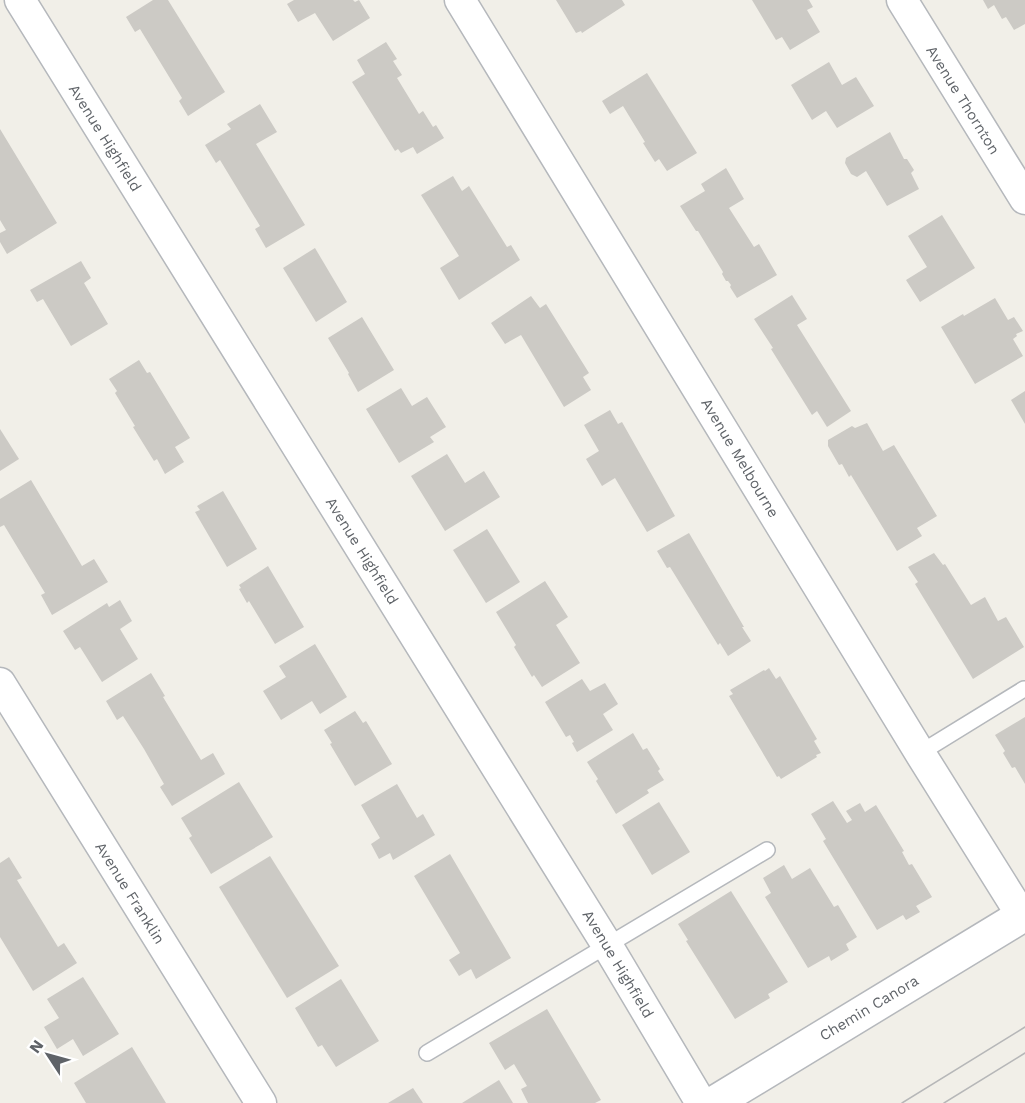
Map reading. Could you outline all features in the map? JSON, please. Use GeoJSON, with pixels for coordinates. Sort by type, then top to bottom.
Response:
{"type":"FeatureCollection","features":[{"type":"Feature","properties":{"kind":"street","name":"Avenue Highfield"},"geometry":{"type":"LineString","coordinates":[[20,0],[607,945],[701,1103]]}},
{"type":"Feature","properties":{"kind":"street","name":"Avenue Melbourne"},"geometry":{"type":"LineString","coordinates":[[460,0],[920,753],[1023,915]]}},
{"type":"Feature","properties":{"kind":"street","name":"Avenue Thornton"},"geometry":{"type":"LineString","coordinates":[[902,0],[1025,199]]}},
{"type":"Feature","properties":{"kind":"street","name":"Avenue Franklin"},"geometry":{"type":"LineString","coordinates":[[0,683],[261,1103]]}},
{"type":"Feature","properties":{"kind":"street","name":"Chemin Canora"},"geometry":{"type":"LineString","coordinates":[[714,1103],[1023,915]]}},
{"type":"Feature","properties":{"kind":"lane"},"geometry":{"type":"LineString","coordinates":[[920,753],[1024,689]]}},
{"type":"Feature","properties":{"kind":"lane"},"geometry":{"type":"LineString","coordinates":[[427,1053],[767,850]]}},
{"type":"Feature","properties":{"kind":"building"},"geometry":{"type":"Polygon","coordinates":[[[153,0],[168,0],[225,92],[188,116],[179,101],[182,98],[140,29],[135,32],[126,17],[153,0]]]}},
{"type":"Feature","properties":{"kind":"building"},"geometry":{"type":"Polygon","coordinates":[[[294,0],[353,0],[355,2],[359,0],[370,18],[333,41],[315,13],[298,22],[287,4],[294,0]]]}},
{"type":"Feature","properties":{"kind":"building"},"geometry":{"type":"Polygon","coordinates":[[[556,0],[622,0],[625,5],[582,33],[581,31],[576,33],[556,0]]]}},
{"type":"Feature","properties":{"kind":"building"},"geometry":{"type":"Polygon","coordinates":[[[752,0],[809,0],[813,7],[807,10],[820,32],[790,50],[782,37],[776,40],[752,0]]]}},
{"type":"Feature","properties":{"kind":"building"},"geometry":{"type":"Polygon","coordinates":[[[983,0],[1025,0],[1025,24],[1014,30],[1006,17],[1002,19],[994,5],[988,9],[983,0]]]}},
{"type":"Feature","properties":{"kind":"building"},"geometry":{"type":"Polygon","coordinates":[[[386,42],[397,59],[393,61],[402,75],[397,78],[419,114],[423,111],[433,127],[436,125],[444,138],[417,154],[413,147],[401,153],[398,149],[395,151],[352,82],[365,74],[357,60],[386,42]]]}},
{"type":"Feature","properties":{"kind":"building"},"geometry":{"type":"Polygon","coordinates":[[[829,62],[842,85],[856,77],[874,106],[837,128],[826,111],[812,120],[791,85],[829,62]]]}},
{"type":"Feature","properties":{"kind":"building"},"geometry":{"type":"Polygon","coordinates":[[[647,73],[697,153],[667,171],[659,159],[655,162],[623,106],[610,114],[602,101],[647,73]]]}},
{"type":"Feature","properties":{"kind":"building"},"geometry":{"type":"Polygon","coordinates":[[[260,104],[277,132],[256,144],[305,225],[266,248],[255,229],[260,226],[220,160],[216,163],[205,145],[231,129],[227,124],[260,104]]]}},
{"type":"Feature","properties":{"kind":"building"},"geometry":{"type":"Polygon","coordinates":[[[0,129],[57,223],[7,254],[0,242],[0,233],[6,230],[0,220],[0,129]]]}},
{"type":"Feature","properties":{"kind":"building"},"geometry":{"type":"Polygon","coordinates":[[[890,132],[904,159],[907,159],[914,170],[911,173],[919,189],[887,206],[866,171],[857,177],[851,174],[845,163],[846,158],[890,132]]]}},
{"type":"Feature","properties":{"kind":"building"},"geometry":{"type":"Polygon","coordinates":[[[726,168],[744,199],[729,208],[754,247],[759,244],[777,275],[737,298],[698,231],[680,206],[705,191],[701,184],[726,168]]]}},
{"type":"Feature","properties":{"kind":"building"},"geometry":{"type":"Polygon","coordinates":[[[453,176],[462,191],[469,186],[507,247],[511,245],[520,260],[459,300],[440,268],[459,256],[421,195],[453,176]]]}},
{"type":"Feature","properties":{"kind":"building"},"geometry":{"type":"Polygon","coordinates":[[[942,215],[975,268],[920,302],[906,280],[927,267],[908,236],[942,215]]]}},
{"type":"Feature","properties":{"kind":"building"},"geometry":{"type":"Polygon","coordinates":[[[315,248],[347,302],[316,322],[283,268],[315,248]]]}},
{"type":"Feature","properties":{"kind":"building"},"geometry":{"type":"Polygon","coordinates":[[[81,261],[91,278],[84,283],[108,324],[71,346],[43,299],[37,302],[30,290],[81,261]]]}},
{"type":"Feature","properties":{"kind":"building"},"geometry":{"type":"Polygon","coordinates":[[[792,295],[807,319],[797,325],[851,411],[827,427],[817,411],[812,415],[754,319],[792,295]]]}},
{"type":"Feature","properties":{"kind":"building"},"geometry":{"type":"Polygon","coordinates":[[[531,296],[540,308],[546,304],[589,373],[583,377],[591,390],[564,407],[521,335],[505,344],[491,323],[531,296]]]}},
{"type":"Feature","properties":{"kind":"building"},"geometry":{"type":"Polygon","coordinates":[[[995,298],[1008,320],[1014,317],[1023,331],[1016,334],[1017,336],[1013,339],[1023,356],[975,384],[941,327],[995,298]]]}},
{"type":"Feature","properties":{"kind":"building"},"geometry":{"type":"Polygon","coordinates":[[[362,317],[394,370],[358,392],[328,338],[362,317]]]}},
{"type":"Feature","properties":{"kind":"building"},"geometry":{"type":"Polygon","coordinates":[[[139,360],[147,373],[150,372],[190,438],[175,447],[184,462],[165,474],[157,459],[154,461],[133,427],[135,426],[109,379],[139,360]]]}},
{"type":"Feature","properties":{"kind":"building"},"geometry":{"type":"Polygon","coordinates":[[[401,388],[412,406],[427,397],[446,427],[430,437],[434,442],[399,463],[366,409],[401,388]]]}},
{"type":"Feature","properties":{"kind":"building"},"geometry":{"type":"Polygon","coordinates":[[[1025,391],[1025,424],[1011,400],[1025,391]]]}},
{"type":"Feature","properties":{"kind":"building"},"geometry":{"type":"Polygon","coordinates":[[[610,410],[618,424],[622,422],[675,516],[647,532],[615,478],[602,486],[586,459],[599,451],[584,425],[610,410]]]}},
{"type":"Feature","properties":{"kind":"building"},"geometry":{"type":"Polygon","coordinates":[[[867,423],[883,451],[894,445],[937,516],[917,528],[922,536],[897,551],[851,475],[849,477],[842,464],[839,465],[828,446],[828,440],[852,426],[855,428],[867,423]]]}},
{"type":"Feature","properties":{"kind":"building"},"geometry":{"type":"Polygon","coordinates":[[[0,429],[19,459],[0,471],[0,429]]]}},
{"type":"Feature","properties":{"kind":"building"},"geometry":{"type":"Polygon","coordinates":[[[447,454],[465,483],[484,471],[500,497],[445,531],[411,476],[447,454]]]}},
{"type":"Feature","properties":{"kind":"building"},"geometry":{"type":"Polygon","coordinates":[[[31,480],[82,566],[94,559],[108,582],[52,615],[41,595],[45,593],[4,525],[0,527],[0,499],[31,480]]]}},
{"type":"Feature","properties":{"kind":"building"},"geometry":{"type":"Polygon","coordinates":[[[223,491],[257,549],[227,567],[195,512],[200,510],[197,506],[223,491]]]}},
{"type":"Feature","properties":{"kind":"building"},"geometry":{"type":"Polygon","coordinates":[[[487,529],[520,582],[486,603],[453,550],[487,529]]]}},
{"type":"Feature","properties":{"kind":"building"},"geometry":{"type":"Polygon","coordinates":[[[689,533],[751,641],[728,656],[720,643],[718,645],[670,567],[667,568],[657,551],[689,533]]]}},
{"type":"Feature","properties":{"kind":"building"},"geometry":{"type":"Polygon","coordinates":[[[934,553],[943,565],[945,564],[971,605],[985,597],[998,621],[1006,617],[1024,647],[973,679],[915,584],[918,582],[908,567],[934,553]]]}},
{"type":"Feature","properties":{"kind":"building"},"geometry":{"type":"Polygon","coordinates":[[[268,566],[304,627],[275,644],[239,589],[241,588],[239,585],[268,566]]]}},
{"type":"Feature","properties":{"kind":"building"},"geometry":{"type":"Polygon","coordinates":[[[545,581],[568,617],[556,625],[580,663],[542,687],[534,675],[532,677],[496,612],[545,581]]]}},
{"type":"Feature","properties":{"kind":"building"},"geometry":{"type":"Polygon","coordinates":[[[120,600],[132,621],[120,629],[138,659],[102,682],[80,647],[75,650],[63,631],[107,603],[109,607],[120,600]]]}},
{"type":"Feature","properties":{"kind":"building"},"geometry":{"type":"Polygon","coordinates":[[[315,644],[347,697],[320,714],[312,701],[281,720],[263,691],[286,677],[279,666],[315,644]]]}},
{"type":"Feature","properties":{"kind":"building"},"geometry":{"type":"Polygon","coordinates":[[[769,668],[776,679],[780,676],[817,739],[814,741],[821,753],[781,779],[777,777],[729,696],[733,694],[730,690],[769,668]]]}},
{"type":"Feature","properties":{"kind":"building"},"geometry":{"type":"Polygon","coordinates":[[[151,673],[201,760],[213,753],[225,774],[172,806],[160,787],[164,784],[144,749],[123,716],[117,720],[106,701],[151,673]]]}},
{"type":"Feature","properties":{"kind":"building"},"geometry":{"type":"Polygon","coordinates":[[[582,679],[590,691],[605,683],[618,704],[603,714],[613,730],[577,752],[570,735],[566,737],[545,702],[582,679]]]}},
{"type":"Feature","properties":{"kind":"building"},"geometry":{"type":"Polygon","coordinates":[[[355,711],[363,723],[366,721],[392,764],[355,786],[324,730],[355,711]]]}},
{"type":"Feature","properties":{"kind":"building"},"geometry":{"type":"Polygon","coordinates":[[[1025,717],[1025,784],[1015,767],[1012,768],[995,735],[1025,717]]]}},
{"type":"Feature","properties":{"kind":"building"},"geometry":{"type":"Polygon","coordinates":[[[633,733],[643,750],[647,748],[664,780],[647,790],[649,793],[616,814],[587,762],[633,733]]]}},
{"type":"Feature","properties":{"kind":"building"},"geometry":{"type":"Polygon","coordinates":[[[239,782],[273,837],[211,874],[189,838],[192,836],[181,818],[239,782]]]}},
{"type":"Feature","properties":{"kind":"building"},"geometry":{"type":"Polygon","coordinates":[[[397,784],[417,818],[423,814],[435,835],[393,860],[390,853],[379,859],[371,844],[380,838],[361,805],[397,784]]]}},
{"type":"Feature","properties":{"kind":"building"},"geometry":{"type":"Polygon","coordinates":[[[833,801],[847,823],[852,820],[846,811],[860,803],[865,812],[876,805],[904,851],[902,852],[909,865],[912,864],[932,897],[916,906],[920,912],[906,920],[903,915],[877,930],[823,841],[826,839],[811,814],[833,801]]]}},
{"type":"Feature","properties":{"kind":"building"},"geometry":{"type":"Polygon","coordinates":[[[659,802],[690,852],[652,875],[622,825],[659,802]]]}},
{"type":"Feature","properties":{"kind":"building"},"geometry":{"type":"Polygon","coordinates":[[[450,854],[511,958],[476,979],[471,969],[459,976],[449,960],[460,953],[414,876],[450,854]]]}},
{"type":"Feature","properties":{"kind":"building"},"geometry":{"type":"Polygon","coordinates":[[[270,856],[339,966],[287,998],[219,887],[270,856]]]}},
{"type":"Feature","properties":{"kind":"building"},"geometry":{"type":"Polygon","coordinates":[[[9,857],[22,878],[17,880],[58,947],[64,943],[77,963],[33,991],[0,937],[0,863],[9,857]]]}},
{"type":"Feature","properties":{"kind":"building"},"geometry":{"type":"Polygon","coordinates":[[[784,865],[792,879],[810,868],[834,907],[838,905],[857,937],[846,944],[849,950],[831,961],[829,956],[808,968],[765,897],[771,893],[763,878],[784,865]]]}},
{"type":"Feature","properties":{"kind":"building"},"geometry":{"type":"Polygon","coordinates":[[[731,891],[788,982],[768,994],[770,998],[735,1019],[686,941],[688,940],[678,924],[731,891]]]}},
{"type":"Feature","properties":{"kind":"building"},"geometry":{"type":"Polygon","coordinates":[[[83,977],[119,1034],[83,1056],[73,1039],[57,1049],[44,1027],[59,1018],[47,999],[83,977]]]}},
{"type":"Feature","properties":{"kind":"building"},"geometry":{"type":"Polygon","coordinates":[[[341,979],[379,1041],[336,1067],[322,1045],[318,1047],[295,1008],[341,979]]]}},
{"type":"Feature","properties":{"kind":"building"},"geometry":{"type":"Polygon","coordinates":[[[547,1009],[601,1100],[595,1103],[528,1103],[521,1089],[527,1086],[514,1064],[505,1070],[489,1043],[547,1009]]]}},
{"type":"Feature","properties":{"kind":"building"},"geometry":{"type":"Polygon","coordinates":[[[132,1047],[166,1103],[86,1103],[74,1083],[132,1047]]]}},
{"type":"Feature","properties":{"kind":"building"},"geometry":{"type":"Polygon","coordinates":[[[499,1080],[513,1103],[462,1103],[499,1080]]]}},
{"type":"Feature","properties":{"kind":"building"},"geometry":{"type":"Polygon","coordinates":[[[413,1088],[423,1103],[388,1103],[413,1088]]]}},
{"type":"Feature","properties":{"kind":"tram line"},"geometry":{"type":"LineString","coordinates":[[902,1103],[1025,1027]]}},
{"type":"Feature","properties":{"kind":"tram line"},"geometry":{"type":"LineString","coordinates":[[944,1103],[1025,1053]]}}]}
